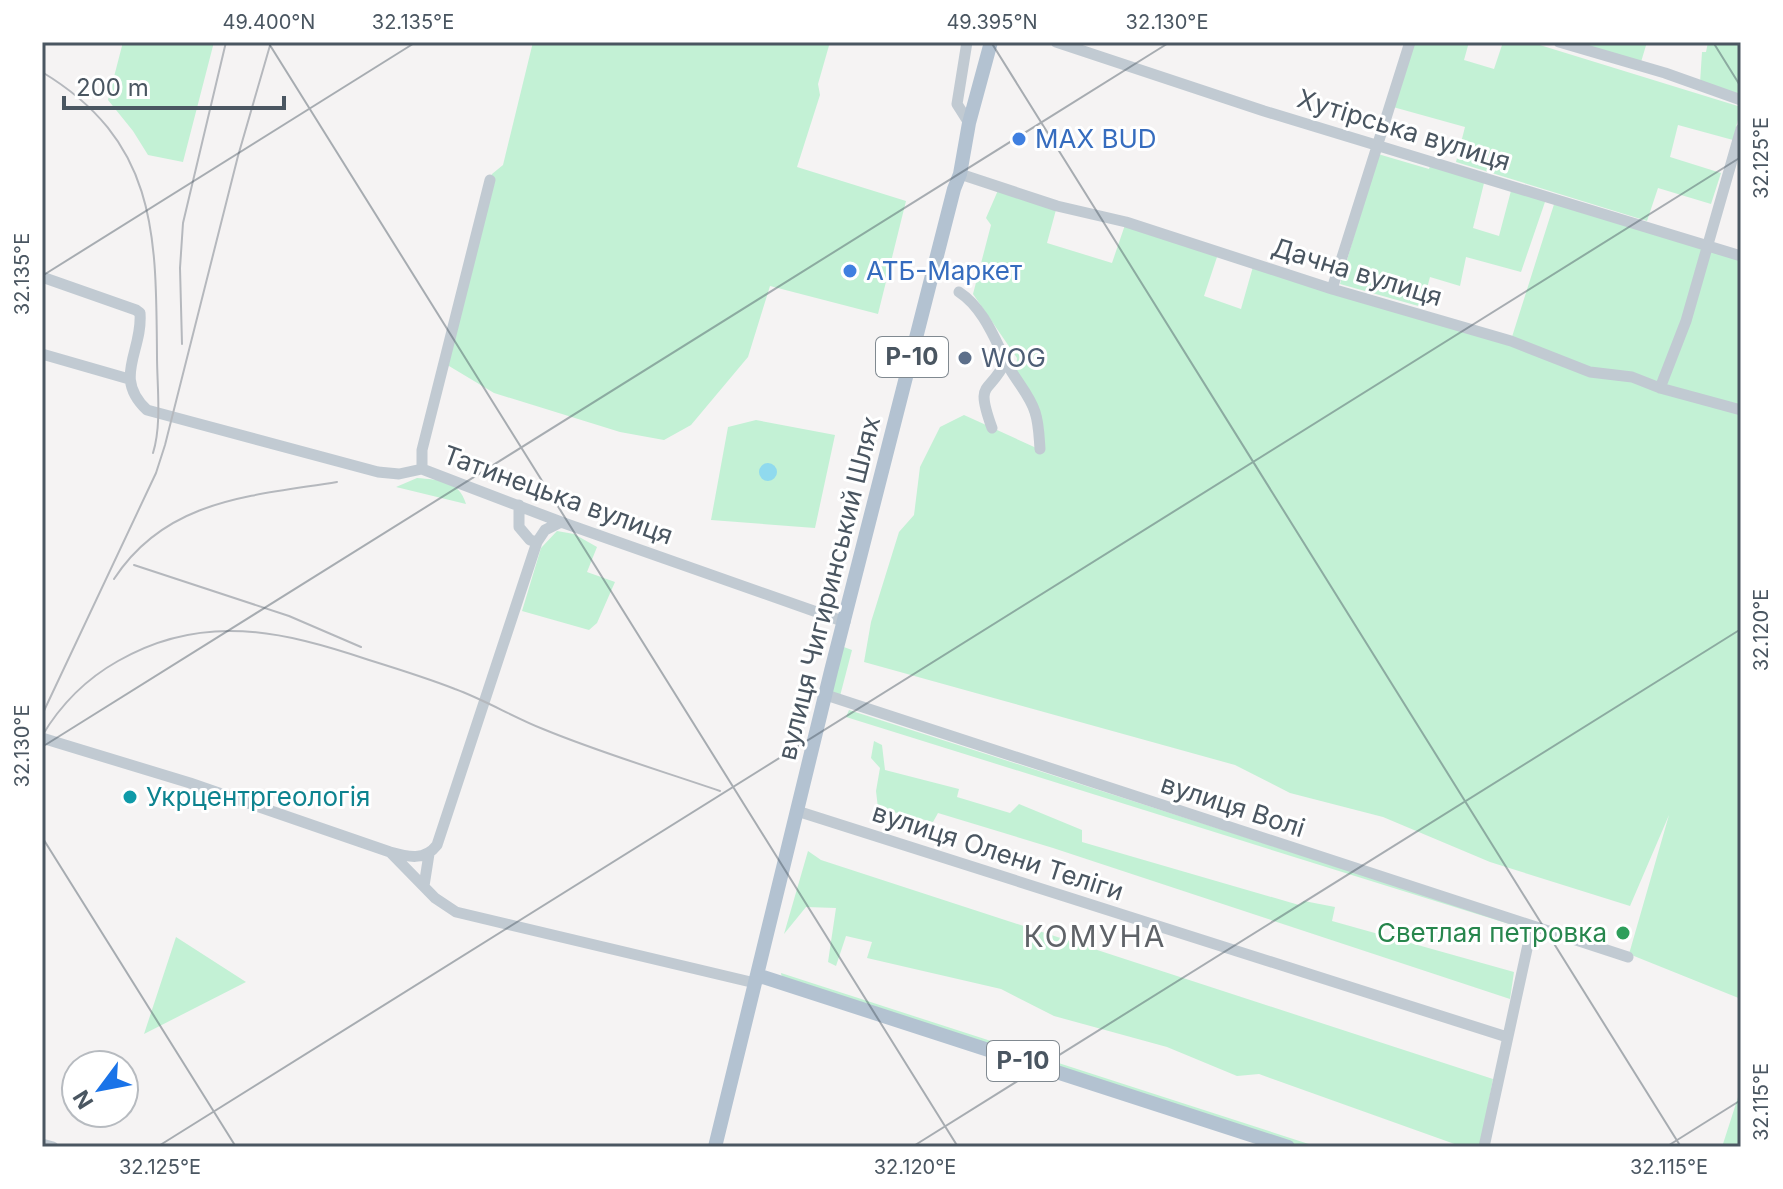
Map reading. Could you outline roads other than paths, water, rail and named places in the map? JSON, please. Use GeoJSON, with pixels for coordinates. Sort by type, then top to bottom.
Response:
{"type":"FeatureCollection","features":[{"type":"Feature","properties":{"kind":"main road","name":"вулиця Чигиринський Шлях"},"geometry":{"type":"LineString","coordinates":[[715,1147],[991,42]]}},
{"type":"Feature","properties":{"kind":"main road","name":"Р-10"},"geometry":{"type":"LineString","coordinates":[[756,979],[1288,1147]]}},
{"type":"Feature","properties":{"kind":"street"},"geometry":{"type":"LineString","coordinates":[[967,42],[957,104],[969,123]]}},
{"type":"Feature","properties":{"kind":"street","name":"Хутірська вулиця"},"geometry":{"type":"LineString","coordinates":[[1056,42],[1264,111],[1741,256]]}},
{"type":"Feature","properties":{"kind":"street"},"geometry":{"type":"LineString","coordinates":[[1332,289],[1410,42]]}},
{"type":"Feature","properties":{"kind":"street"},"geometry":{"type":"LineString","coordinates":[[1559,42],[1665,73],[1741,100]]}},
{"type":"Feature","properties":{"kind":"street"},"geometry":{"type":"LineString","coordinates":[[1660,388],[1686,321],[1741,129]]}},
{"type":"Feature","properties":{"kind":"street","name":"Дачна вулиця"},"geometry":{"type":"LineString","coordinates":[[960,174],[1057,206],[1126,222],[1332,289],[1511,341],[1590,372],[1632,377],[1660,388],[1741,410]]}},
{"type":"Feature","properties":{"kind":"street"},"geometry":{"type":"LineString","coordinates":[[422,469],[422,450],[490,180]]}},
{"type":"Feature","properties":{"kind":"street"},"geometry":{"type":"LineString","coordinates":[[42,277],[140,313],[129,379],[42,354]]}},
{"type":"Feature","properties":{"kind":"street"},"geometry":{"type":"LineString","coordinates":[[959,292],[969,299],[1002,349],[1034,408],[1040,449]]}},
{"type":"Feature","properties":{"kind":"street"},"geometry":{"type":"LineString","coordinates":[[992,428],[983,393],[1006,360]]}},
{"type":"Feature","properties":{"kind":"street","name":"Татинецька вулиця"},"geometry":{"type":"LineString","coordinates":[[129,379],[136,397],[147,410],[378,472],[399,474],[422,469],[561,522],[845,622]]}},
{"type":"Feature","properties":{"kind":"street"},"geometry":{"type":"LineString","coordinates":[[519,505],[519,527],[530,540],[537,542]]}},
{"type":"Feature","properties":{"kind":"street"},"geometry":{"type":"LineString","coordinates":[[424,886],[429,854],[437,845],[537,542],[545,530],[561,522]]}},
{"type":"Feature","properties":{"kind":"street","name":"вулиця Волі"},"geometry":{"type":"LineString","coordinates":[[826,695],[1628,957]]}},
{"type":"Feature","properties":{"kind":"street"},"geometry":{"type":"LineString","coordinates":[[42,738],[190,783],[390,852],[409,857],[429,854]]}},
{"type":"Feature","properties":{"kind":"street","name":"вулиця Олени Теліги"},"geometry":{"type":"LineString","coordinates":[[797,811],[1507,1037]]}},
{"type":"Feature","properties":{"kind":"street"},"geometry":{"type":"LineString","coordinates":[[390,852],[443,905],[460,913],[756,979]]}},
{"type":"Feature","properties":{"kind":"street"},"geometry":{"type":"LineString","coordinates":[[1484,1147],[1532,926]]}},
{"type":"Feature","properties":{"kind":"street"},"geometry":{"type":"LineString","coordinates":[[42,1144],[53,1147]]}},
{"type":"Feature","properties":{"kind":"water"},"geometry":{"type":"Polygon","coordinates":[[[768,463],[777,472],[768,481],[759,472],[768,463]]]}},
{"type":"Feature","properties":{"kind":"railway"},"geometry":{"type":"LineString","coordinates":[[182,344],[180,268],[183,223],[226,42]]}},
{"type":"Feature","properties":{"kind":"railway"},"geometry":{"type":"LineString","coordinates":[[42,715],[156,473],[238,156],[271,42]]}},
{"type":"Feature","properties":{"kind":"railway"},"geometry":{"type":"LineString","coordinates":[[42,72],[80,99],[109,129],[129,161],[143,195],[155,270],[158,405],[153,453]]}},
{"type":"Feature","properties":{"kind":"railway"},"geometry":{"type":"LineString","coordinates":[[114,579],[135,552],[159,532],[185,517],[242,498],[337,482]]}},
{"type":"Feature","properties":{"kind":"railway"},"geometry":{"type":"LineString","coordinates":[[134,565],[289,616],[361,647]]}},
{"type":"Feature","properties":{"kind":"railway"},"geometry":{"type":"LineString","coordinates":[[42,736],[75,693],[118,661],[181,636],[243,631],[305,641],[412,674],[466,693],[565,738],[720,791]]}},
{"type":"Feature","properties":{"kind":"place","name":"MAX BUD"},"geometry":{"type":"Point","coordinates":[1019,139]}},
{"type":"Feature","properties":{"kind":"place","name":"АТБ-Маркет"},"geometry":{"type":"Point","coordinates":[850,271]}},
{"type":"Feature","properties":{"kind":"place","name":"WOG"},"geometry":{"type":"Point","coordinates":[965,358]}},
{"type":"Feature","properties":{"kind":"place","name":"Укрцентргеологія"},"geometry":{"type":"Point","coordinates":[130,797]}},
{"type":"Feature","properties":{"kind":"place","name":"Светлая петровка"},"geometry":{"type":"Point","coordinates":[1623,933]}},
{"type":"Feature","properties":{"kind":"district","name":"КОМУНА"},"geometry":{"type":"Point","coordinates":[1095,937]}}]}
